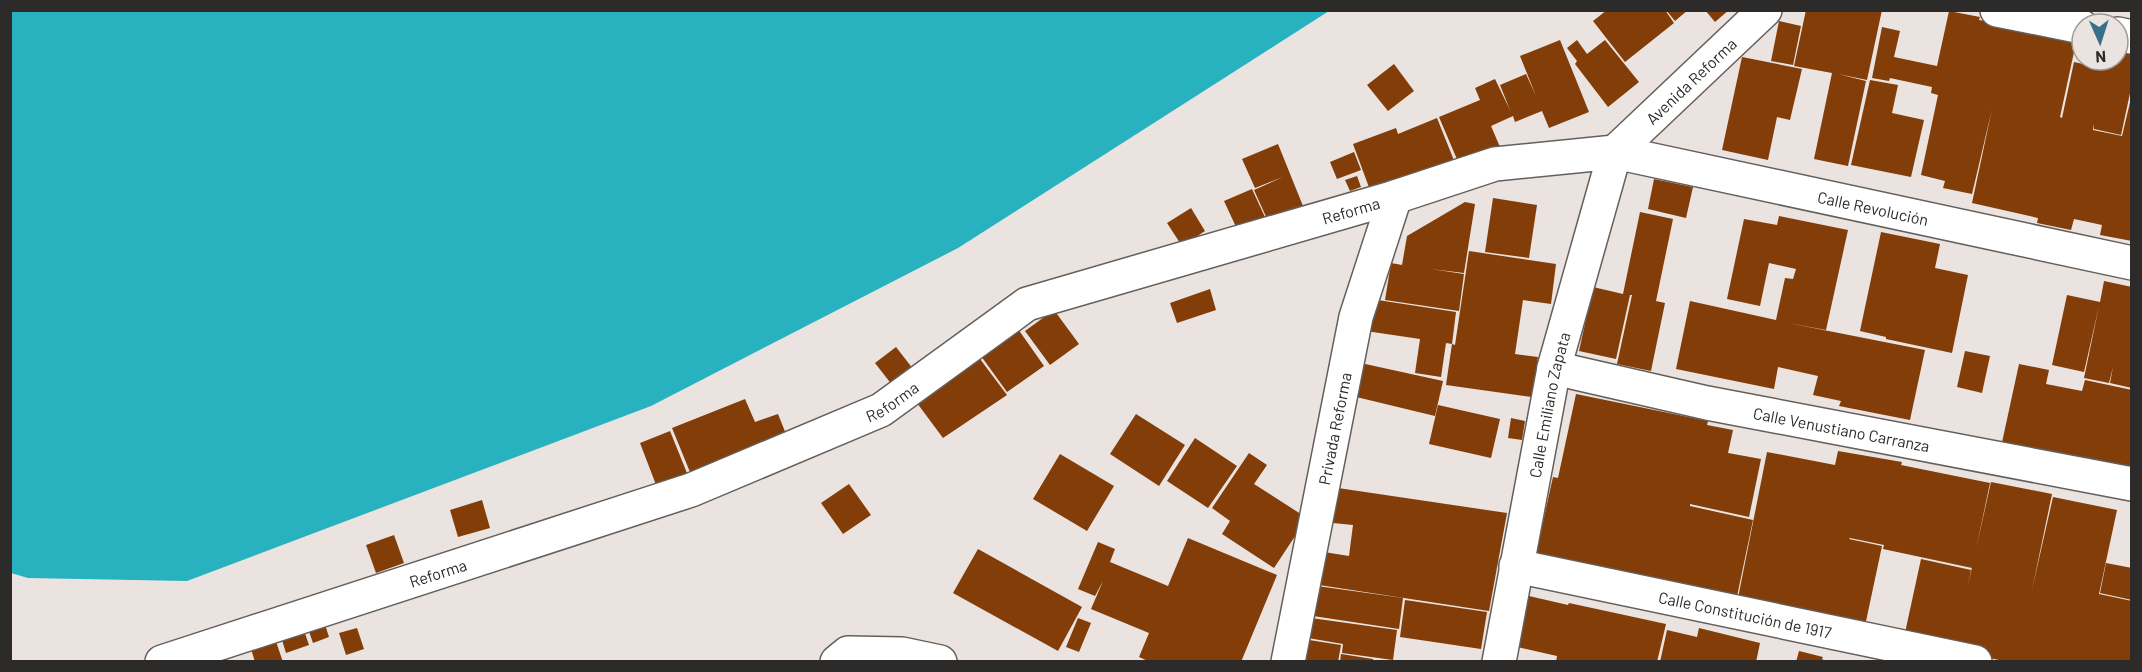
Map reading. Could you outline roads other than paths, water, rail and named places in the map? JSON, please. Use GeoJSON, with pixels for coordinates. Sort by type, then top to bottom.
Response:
{"type":"FeatureCollection","features":[{"type":"Feature","properties":{"kind":"street","name":"Avenida Reforma"},"geometry":{"type":"LineString","coordinates":[[1615,152],[1765,10]]}},
{"type":"Feature","properties":{"kind":"street"},"geometry":{"type":"LineString","coordinates":[[1996,10],[2070,25]]}},
{"type":"Feature","properties":{"kind":"street","name":"Reforma"},"geometry":{"type":"LineString","coordinates":[[162,662],[691,490],[881,410],[1027,304],[1395,197],[1495,164],[1615,152]]}},
{"type":"Feature","properties":{"kind":"street","name":"Calle Revolución"},"geometry":{"type":"LineString","coordinates":[[1615,152],[2132,263]]}},
{"type":"Feature","properties":{"kind":"street","name":"Calle Emiliano Zapata"},"geometry":{"type":"LineString","coordinates":[[1499,662],[1554,368],[1615,152]]}},
{"type":"Feature","properties":{"kind":"street","name":"Privada Reforma"},"geometry":{"type":"LineString","coordinates":[[1288,662],[1356,317],[1395,197]]}},
{"type":"Feature","properties":{"kind":"street","name":"Calle Venustiano Carranza"},"geometry":{"type":"LineString","coordinates":[[1554,368],[1707,403],[2132,484]]}},
{"type":"Feature","properties":{"kind":"street","name":"Calle Constitución de 1917"},"geometry":{"type":"LineString","coordinates":[[1516,566],[1975,662]]}},
{"type":"Feature","properties":{"kind":"street"},"geometry":{"type":"LineString","coordinates":[[837,662],[848,652],[902,654],[940,662]]}},
{"type":"Feature","properties":{"kind":"water"},"geometry":{"type":"Polygon","coordinates":[[[10,11],[1329,11],[958,248],[651,406],[187,581],[28,578],[11,573],[10,11]]]}}]}
